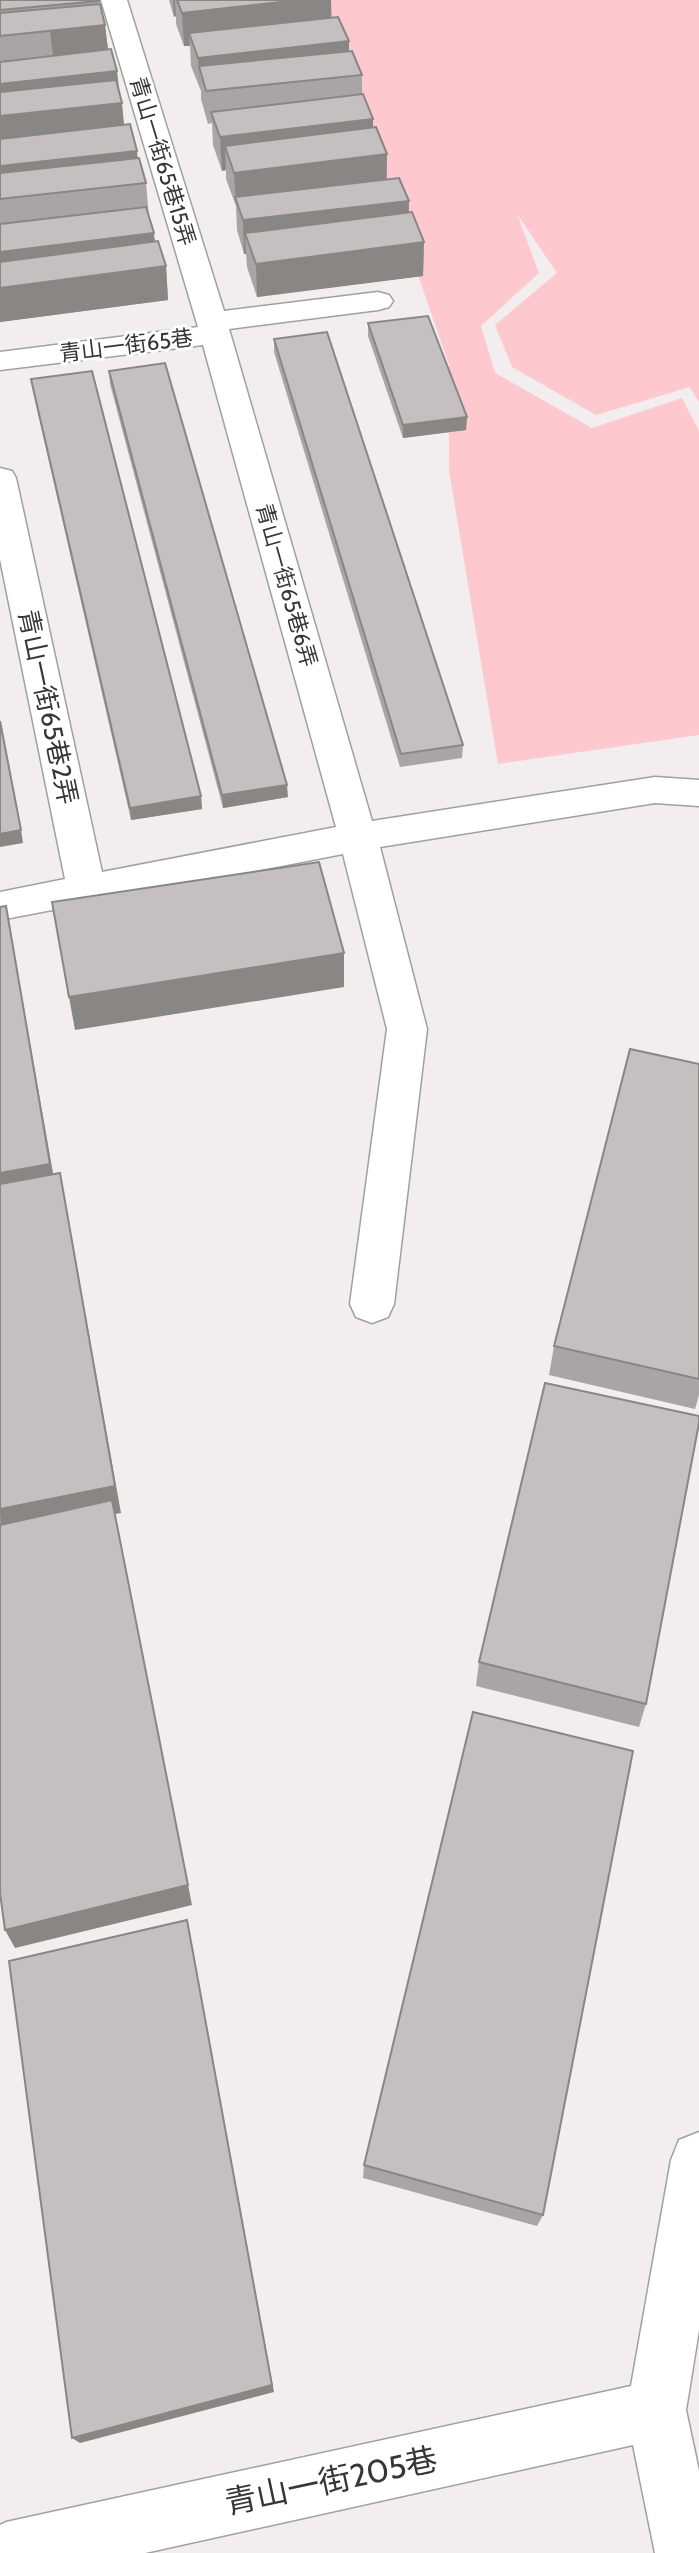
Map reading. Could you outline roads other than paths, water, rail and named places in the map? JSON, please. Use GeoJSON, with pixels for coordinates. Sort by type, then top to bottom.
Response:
{"type":"FeatureCollection","features":[{"type":"Feature","properties":{"kind":"street","name":"青山一街65巷15弄"},"geometry":{"type":"LineString","coordinates":[[114,0],[214,328]]}},
{"type":"Feature","properties":{"kind":"street","name":"青山一街65巷"},"geometry":{"type":"LineString","coordinates":[[0,361],[378,301]]}},
{"type":"Feature","properties":{"kind":"street","name":"青山一街65巷6弄"},"geometry":{"type":"LineString","coordinates":[[214,328],[358,837],[407,1029],[372,1304]]}},
{"type":"Feature","properties":{"kind":"street","name":"青山一街65巷2弄"},"geometry":{"type":"LineString","coordinates":[[0,478],[87,890]]}},
{"type":"Feature","properties":{"kind":"street"},"geometry":{"type":"LineString","coordinates":[[0,906],[358,837],[655,790],[699,793]]}},
{"type":"Feature","properties":{"kind":"street"},"geometry":{"type":"LineString","coordinates":[[686,2553],[656,2410],[699,2160]]}},
{"type":"Feature","properties":{"kind":"street","name":"青山一街205巷"},"geometry":{"type":"LineString","coordinates":[[6,2553],[656,2410]]}}]}
